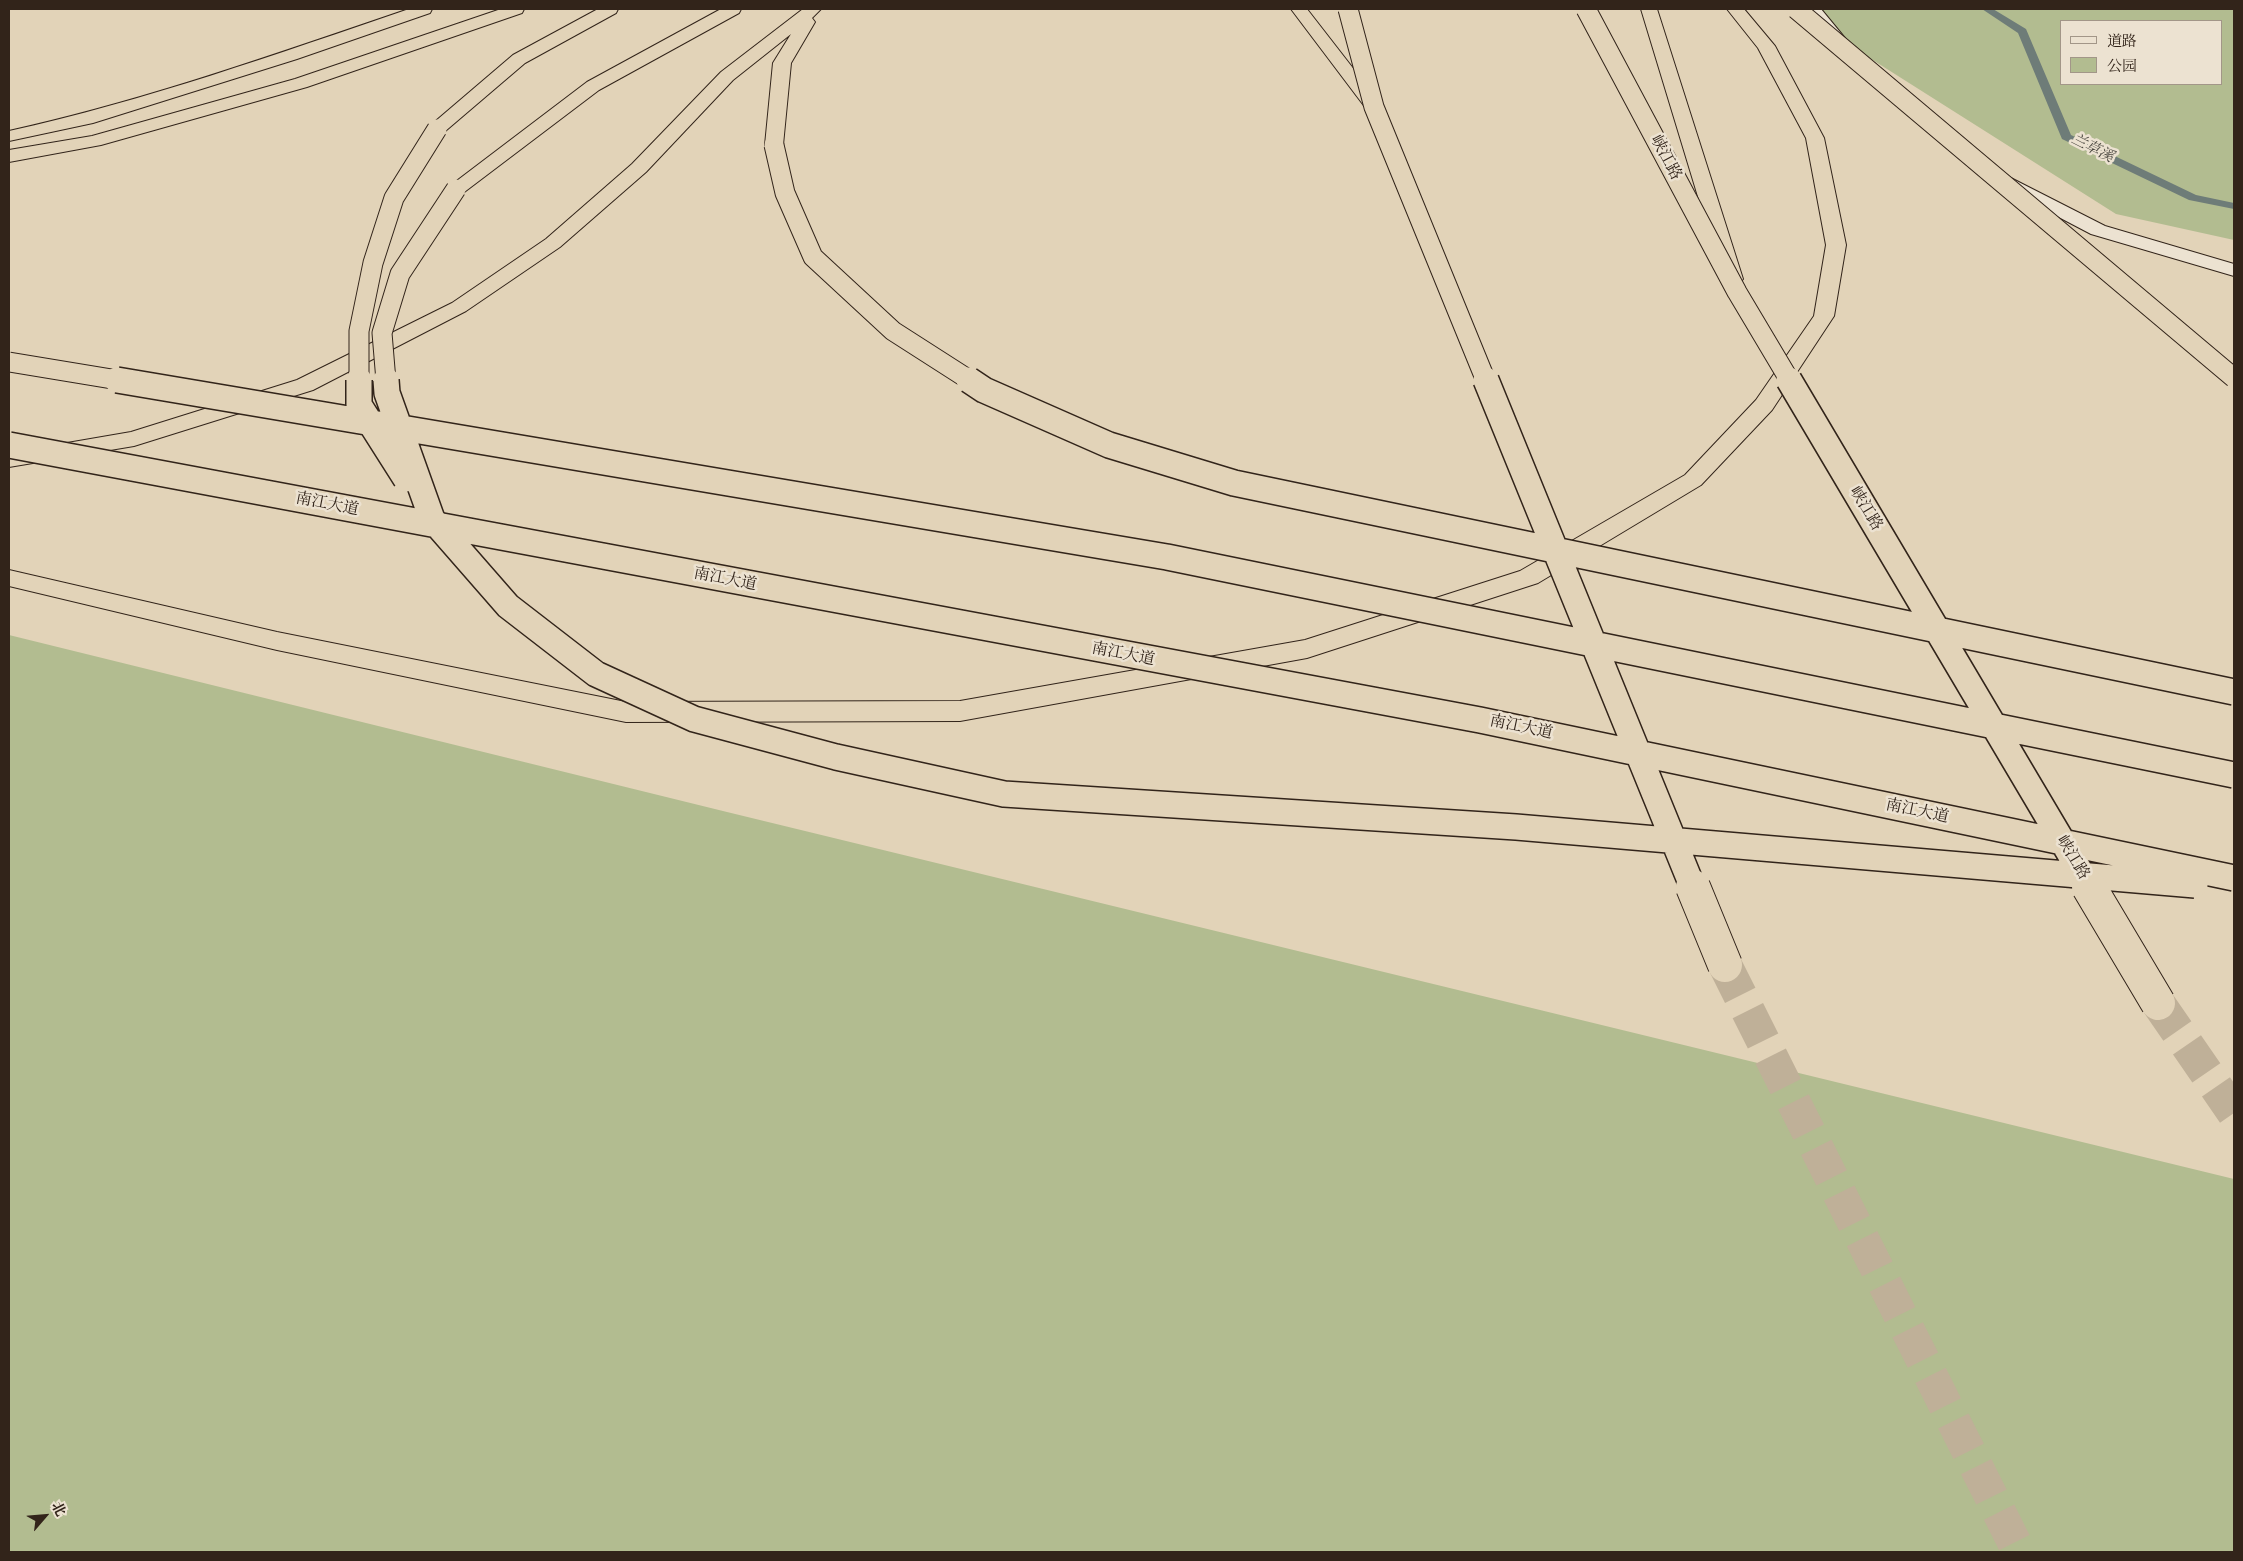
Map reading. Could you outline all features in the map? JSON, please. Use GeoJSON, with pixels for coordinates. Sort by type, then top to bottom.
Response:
{"type":"FeatureCollection","features":[{"type":"Feature","properties":{"kind":"highway"},"geometry":{"type":"LineString","coordinates":[[9,136],[96,116],[291,54],[424,9]]}},
{"type":"Feature","properties":{"kind":"highway"},"geometry":{"type":"LineString","coordinates":[[9,156],[94,141],[301,83],[516,9]]}},
{"type":"Feature","properties":{"kind":"highway"},"geometry":{"type":"LineString","coordinates":[[610,9],[519,59],[437,129],[394,198],[373,263],[359,331],[359,405],[432,519],[508,606],[596,674],[694,719],[836,756],[1004,794],[1516,827],[2234,888]]}},
{"type":"Feature","properties":{"kind":"highway"},"geometry":{"type":"LineString","coordinates":[[432,519],[387,393],[382,333],[400,274],[456,189],[593,86],[733,9]]}},
{"type":"Feature","properties":{"kind":"highway"},"geometry":{"type":"LineString","coordinates":[[814,9],[782,63],[774,145],[785,194],[813,257],[893,331],[984,390],[1109,445],[1234,483],[2234,692]]}},
{"type":"Feature","properties":{"kind":"highway"},"geometry":{"type":"LineString","coordinates":[[9,460],[134,440],[305,385],[459,307],[553,243],[639,168],[727,76],[814,9]]}},
{"type":"Feature","properties":{"kind":"highway"},"geometry":{"type":"LineString","coordinates":[[1299,9],[1374,107]]}},
{"type":"Feature","properties":{"kind":"highway"},"geometry":{"type":"LineString","coordinates":[[1348,9],[1374,107],[1725,965]]}},
{"type":"Feature","properties":{"kind":"highway","name":"峡江路"},"geometry":{"type":"LineString","coordinates":[[1586,9],[1737,292],[2158,1002]]}},
{"type":"Feature","properties":{"kind":"highway"},"geometry":{"type":"LineString","coordinates":[[1649,9],[1737,292]]}},
{"type":"Feature","properties":{"kind":"highway"},"geometry":{"type":"LineString","coordinates":[[9,578],[278,641],[626,712],[960,711],[1307,649],[1529,576],[1693,480],[1764,405],[1824,316],[1836,245],[1815,138],[1766,46],[1735,9]]}},
{"type":"Feature","properties":{"kind":"highway"},"geometry":{"type":"LineString","coordinates":[[1796,9],[2145,305],[2234,378]]}},
{"type":"Feature","properties":{"kind":"highway"},"geometry":{"type":"LineString","coordinates":[[9,362],[1167,558],[2234,775]]}},
{"type":"Feature","properties":{"kind":"highway","name":"南江大道"},"geometry":{"type":"LineString","coordinates":[[9,445],[1110,653],[1480,720],[2234,878]]}},
{"type":"Feature","properties":{"kind":"main road"},"geometry":{"type":"LineString","coordinates":[[1812,9],[1855,63],[1967,161],[2098,230],[2234,270]]}},
{"type":"Feature","properties":{"kind":"green space"},"geometry":{"type":"Polygon","coordinates":[[[1810,9],[2234,9],[2234,240],[2116,214],[1838,38],[1810,9]]]}},
{"type":"Feature","properties":{"kind":"green space"},"geometry":{"type":"Polygon","coordinates":[[[9,635],[2234,1179],[2234,1552],[9,1552],[9,635]]]}},
{"type":"Feature","properties":{"kind":"waterway","name":"兰草溪"},"geometry":{"type":"LineString","coordinates":[[1987,9],[2022,31],[2066,137],[2193,198],[2234,206]]}},
{"type":"Feature","properties":{"kind":"tunnel"},"geometry":{"type":"LineString","coordinates":[[1725,965],[2019,1552]]}},
{"type":"Feature","properties":{"kind":"tunnel"},"geometry":{"type":"LineString","coordinates":[[2158,1003],[2234,1113]]}}]}
